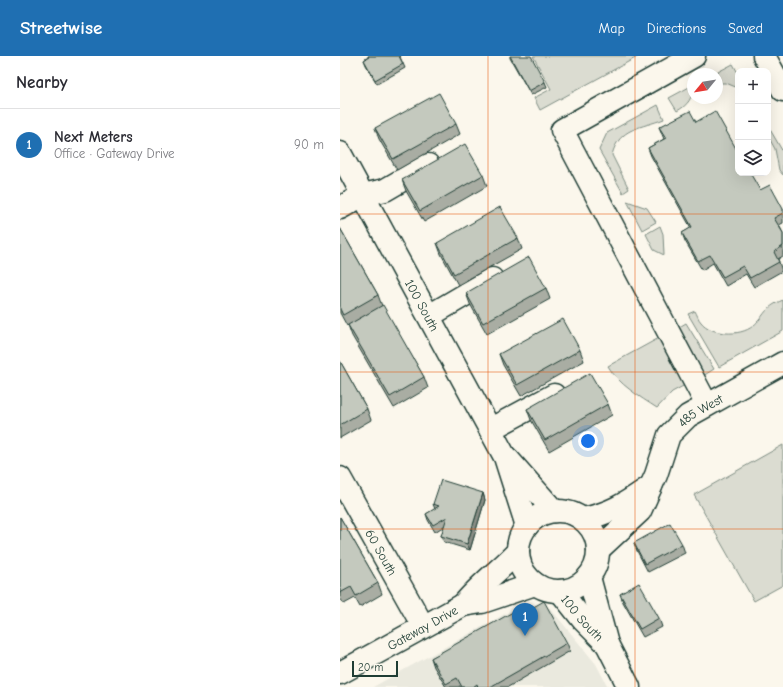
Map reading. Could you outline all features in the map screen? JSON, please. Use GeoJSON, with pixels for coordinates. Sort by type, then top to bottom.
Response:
{"type":"FeatureCollection","features":[{"type":"Feature","properties":{"kind":"street"},"geometry":{"type":"LineString","coordinates":[[694,56],[562,130],[707,405]]}},
{"type":"Feature","properties":{"kind":"street"},"geometry":{"type":"LineString","coordinates":[[764,56],[783,90]]}},
{"type":"Feature","properties":{"kind":"street","name":"100 South"},"geometry":{"type":"LineString","coordinates":[[340,153],[505,457],[527,526]]}},
{"type":"Feature","properties":{"kind":"street"},"geometry":{"type":"LineString","coordinates":[[340,208],[363,195],[385,190],[447,155]]}},
{"type":"Feature","properties":{"kind":"street"},"geometry":{"type":"LineString","coordinates":[[429,316],[510,269]]}},
{"type":"Feature","properties":{"kind":"street","name":"485 West"},"geometry":{"type":"LineString","coordinates":[[598,550],[640,512],[669,435],[688,416],[783,363]]}},
{"type":"Feature","properties":{"kind":"street"},"geometry":{"type":"LineString","coordinates":[[490,429],[570,386]]}},
{"type":"Feature","properties":{"kind":"street","name":"100 South"},"geometry":{"type":"LineString","coordinates":[[505,457],[554,511]]}},
{"type":"Feature","properties":{"kind":"street","name":"60 South"},"geometry":{"type":"LineString","coordinates":[[340,478],[423,626]]}},
{"type":"Feature","properties":{"kind":"street"},"geometry":{"type":"LineString","coordinates":[[583,519],[602,515],[618,509],[651,486]]}},
{"type":"Feature","properties":{"kind":"street"},"geometry":{"type":"LineString","coordinates":[[554,511],[569,513],[583,519],[591,528],[596,538],[598,550],[595,569],[581,584],[571,589],[560,591],[547,590],[535,584],[526,575],[520,564],[518,551],[520,538],[527,526],[544,513],[554,511]]}},
{"type":"Feature","properties":{"kind":"street","name":"Gateway Drive"},"geometry":{"type":"LineString","coordinates":[[340,673],[463,604],[475,589],[505,565],[518,551]]}},
{"type":"Feature","properties":{"kind":"street","name":"100 South"},"geometry":{"type":"LineString","coordinates":[[589,577],[607,644],[629,687]]}},
{"type":"Feature","properties":{"kind":"street","name":"Gateway Drive"},"geometry":{"type":"LineString","coordinates":[[463,604],[482,602],[535,584]]}},
{"type":"Feature","properties":{"kind":"street","name":"100 South"},"geometry":{"type":"LineString","coordinates":[[560,591],[583,620],[607,644]]}},
{"type":"Feature","properties":{"kind":"shaded area"},"geometry":{"type":"Polygon","coordinates":[[[533,56],[639,56],[540,110],[534,98],[551,89],[533,56]]]}},
{"type":"Feature","properties":{"kind":"shaded area"},"geometry":{"type":"Polygon","coordinates":[[[733,64],[735,68],[735,87],[723,83],[723,69],[733,64]]]}},
{"type":"Feature","properties":{"kind":"shaded area"},"geometry":{"type":"Polygon","coordinates":[[[687,88],[687,103],[677,111],[669,98],[687,88]]]}},
{"type":"Feature","properties":{"kind":"shaded area"},"geometry":{"type":"Polygon","coordinates":[[[658,105],[664,119],[632,130],[620,139],[615,146],[612,155],[629,189],[623,193],[599,150],[607,133],[658,105]]]}},
{"type":"Feature","properties":{"kind":"shaded area"},"geometry":{"type":"Polygon","coordinates":[[[771,131],[783,152],[783,175],[779,170],[775,149],[771,142],[771,131]]]}},
{"type":"Feature","properties":{"kind":"shaded area"},"geometry":{"type":"Polygon","coordinates":[[[627,201],[647,208],[656,222],[642,230],[627,201]]]}},
{"type":"Feature","properties":{"kind":"shaded area"},"geometry":{"type":"Polygon","coordinates":[[[660,226],[663,234],[664,255],[654,250],[646,234],[660,226]]]}},
{"type":"Feature","properties":{"kind":"shaded area"},"geometry":{"type":"Polygon","coordinates":[[[783,300],[783,331],[719,367],[688,314],[695,311],[700,321],[712,330],[726,333],[741,332],[753,326],[768,309],[783,300]]]}},
{"type":"Feature","properties":{"kind":"shaded area"},"geometry":{"type":"Polygon","coordinates":[[[686,323],[714,369],[703,376],[676,329],[686,323]]]}},
{"type":"Feature","properties":{"kind":"shaded area"},"geometry":{"type":"Polygon","coordinates":[[[659,338],[685,385],[672,392],[657,408],[637,395],[617,379],[608,366],[659,338]]]}},
{"type":"Feature","properties":{"kind":"shaded area"},"geometry":{"type":"Polygon","coordinates":[[[783,445],[783,585],[754,601],[694,495],[783,445]]]}},
{"type":"Feature","properties":{"kind":"shaded area"},"geometry":{"type":"Polygon","coordinates":[[[519,606],[550,608],[596,664],[608,687],[373,687],[519,606]]]}},
{"type":"Feature","properties":{"kind":"building"},"geometry":{"type":"Polygon","coordinates":[[[368,56],[399,56],[403,64],[375,80],[364,60],[369,57],[368,56]]]}},
{"type":"Feature","properties":{"kind":"building"},"geometry":{"type":"Polygon","coordinates":[[[510,56],[531,56],[545,82],[529,91],[510,56]]]}},
{"type":"Feature","properties":{"kind":"building"},"geometry":{"type":"Polygon","coordinates":[[[439,93],[456,124],[393,159],[375,128],[439,93]]]}},
{"type":"Feature","properties":{"kind":"building"},"geometry":{"type":"Polygon","coordinates":[[[690,111],[696,122],[715,111],[735,147],[735,176],[752,176],[760,190],[770,185],[783,209],[783,213],[774,218],[783,233],[783,246],[774,252],[779,262],[750,278],[743,266],[723,277],[710,255],[698,261],[682,233],[692,227],[648,148],[666,138],[659,127],[690,111]]]}},
{"type":"Feature","properties":{"kind":"building"},"geometry":{"type":"Polygon","coordinates":[[[465,144],[483,175],[420,211],[402,180],[465,144]]]}},
{"type":"Feature","properties":{"kind":"building"},"geometry":{"type":"Polygon","coordinates":[[[500,207],[518,238],[454,274],[437,243],[500,207]]]}},
{"type":"Feature","properties":{"kind":"building"},"geometry":{"type":"Polygon","coordinates":[[[340,228],[378,295],[343,315],[340,309],[340,228]]]}},
{"type":"Feature","properties":{"kind":"building"},"geometry":{"type":"Polygon","coordinates":[[[529,257],[546,288],[483,323],[466,293],[529,257]]]}},
{"type":"Feature","properties":{"kind":"building"},"geometry":{"type":"Polygon","coordinates":[[[383,305],[424,377],[390,397],[348,325],[383,305]]]}},
{"type":"Feature","properties":{"kind":"building"},"geometry":{"type":"Polygon","coordinates":[[[563,319],[580,350],[517,385],[499,354],[563,319]]]}},
{"type":"Feature","properties":{"kind":"building"},"geometry":{"type":"Polygon","coordinates":[[[340,361],[367,409],[340,425],[340,361]]]}},
{"type":"Feature","properties":{"kind":"building"},"geometry":{"type":"Polygon","coordinates":[[[590,373],[608,404],[545,440],[527,409],[590,373]]]}},
{"type":"Feature","properties":{"kind":"building"},"geometry":{"type":"Polygon","coordinates":[[[441,480],[483,493],[467,544],[441,536],[447,517],[433,525],[426,514],[439,506],[433,504],[441,480]]]}},
{"type":"Feature","properties":{"kind":"building"},"geometry":{"type":"Polygon","coordinates":[[[340,517],[378,583],[356,596],[351,587],[340,593],[340,517]]]}},
{"type":"Feature","properties":{"kind":"building"},"geometry":{"type":"Polygon","coordinates":[[[670,523],[682,544],[645,564],[634,543],[670,523]]]}},
{"type":"Feature","properties":{"kind":"building"},"geometry":{"type":"Polygon","coordinates":[[[639,583],[659,618],[640,629],[620,594],[639,583]]]}},
{"type":"Feature","properties":{"kind":"building"},"geometry":{"type":"Polygon","coordinates":[[[544,601],[567,643],[490,687],[478,687],[477,684],[473,687],[462,687],[457,678],[446,684],[431,658],[520,608],[523,613],[544,601]]]}},
{"type":"Feature","properties":{"kind":"place","name":"Next Meters"},"geometry":{"type":"Point","coordinates":[525,636]}}]}
